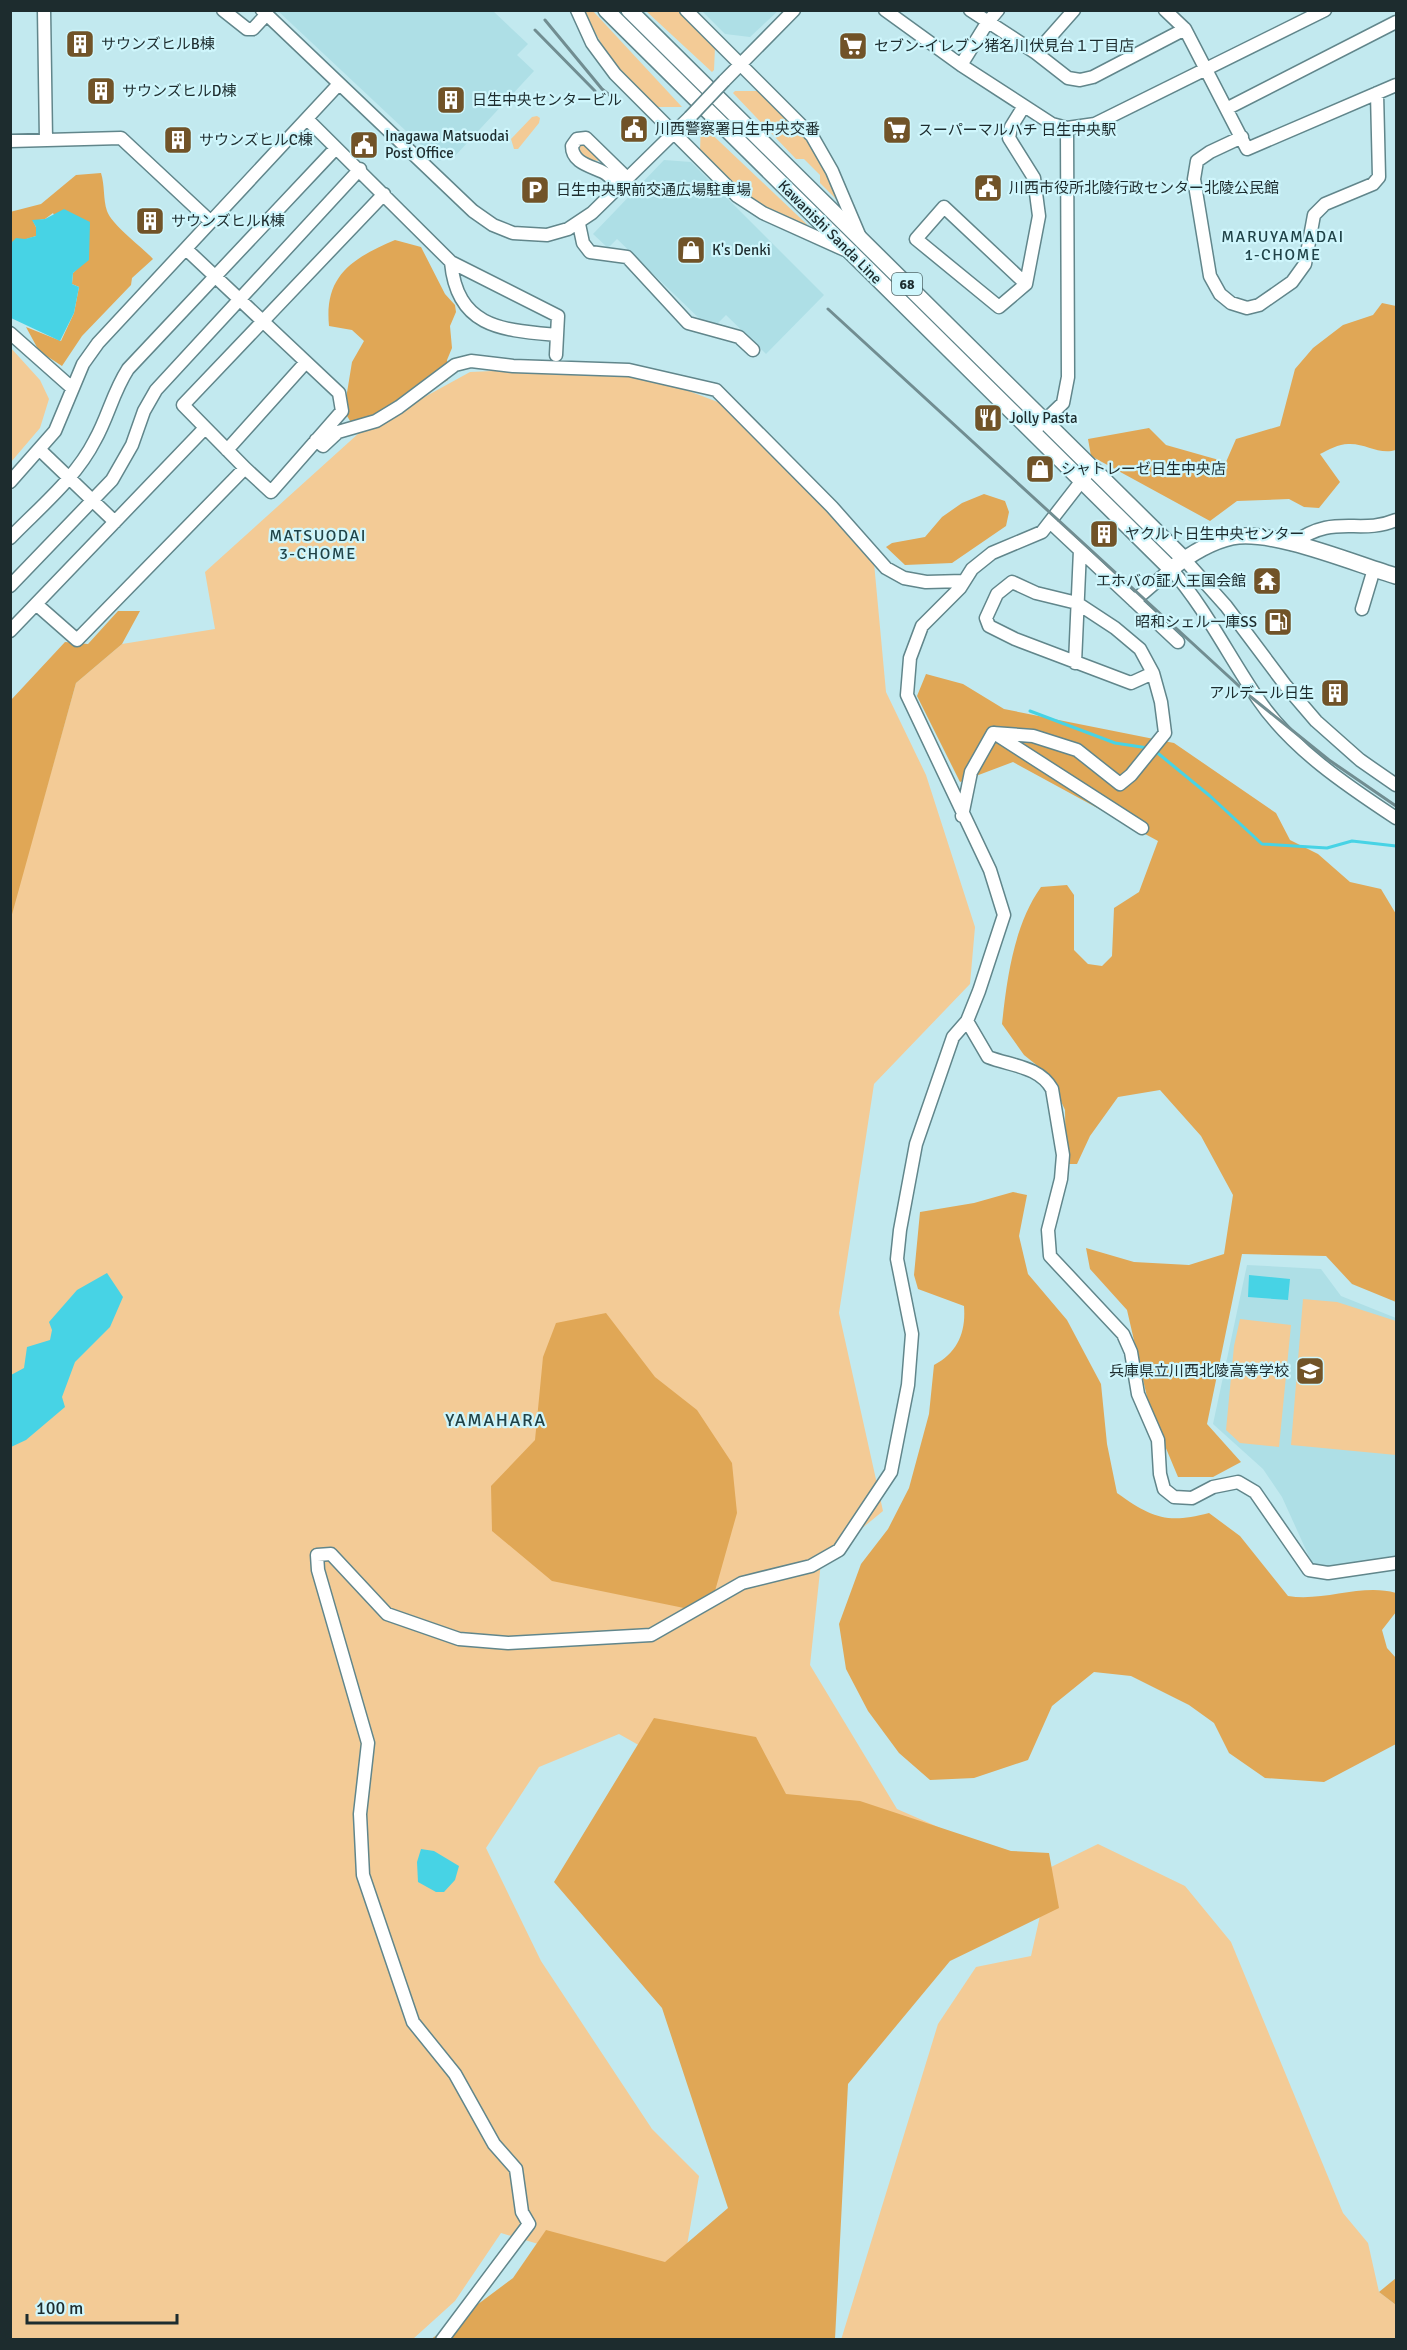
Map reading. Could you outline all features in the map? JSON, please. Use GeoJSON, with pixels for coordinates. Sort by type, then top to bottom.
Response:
{"type":"FeatureCollection","features":[{"type":"Feature","properties":{"kind":"main road","name":"Kawanishi Sanda Line"},"geometry":{"type":"LineString","coordinates":[[606,10],[852,253],[1087,474],[1184,559]]}},
{"type":"Feature","properties":{"kind":"main road","name":"Kawanishi Sanda Line"},"geometry":{"type":"LineString","coordinates":[[629,10],[860,237],[1038,426]]}},
{"type":"Feature","properties":{"kind":"main road","name":"Kawanishi Sanda Line"},"geometry":{"type":"LineString","coordinates":[[1087,474],[1171,569]]}},
{"type":"Feature","properties":{"kind":"main road"},"geometry":{"type":"LineString","coordinates":[[1171,569],[1211,543],[1239,536],[1292,544],[1396,576]]}},
{"type":"Feature","properties":{"kind":"street"},"geometry":{"type":"LineString","coordinates":[[44,10],[46,140]]}},
{"type":"Feature","properties":{"kind":"street"},"geometry":{"type":"LineString","coordinates":[[223,10],[247,29],[253,29],[264,13],[473,211],[493,225],[513,233],[547,235],[579,224],[690,117],[794,10]]}},
{"type":"Feature","properties":{"kind":"street"},"geometry":{"type":"LineString","coordinates":[[577,10],[603,60],[737,196],[750,205],[852,253]]}},
{"type":"Feature","properties":{"kind":"street"},"geometry":{"type":"LineString","coordinates":[[686,10],[812,136],[832,171],[860,237]]}},
{"type":"Feature","properties":{"kind":"street"},"geometry":{"type":"LineString","coordinates":[[885,10],[961,65],[1024,106],[1052,124],[1067,128],[1095,124],[1325,10]]}},
{"type":"Feature","properties":{"kind":"street"},"geometry":{"type":"LineString","coordinates":[[970,10],[1036,53],[1068,78],[1080,80],[1093,77],[1185,30]]}},
{"type":"Feature","properties":{"kind":"street"},"geometry":{"type":"LineString","coordinates":[[961,65],[987,23],[998,10]]}},
{"type":"Feature","properties":{"kind":"street"},"geometry":{"type":"LineString","coordinates":[[1036,53],[1074,10]]}},
{"type":"Feature","properties":{"kind":"street"},"geometry":{"type":"LineString","coordinates":[[1166,10],[1185,30],[1247,148],[1396,85]]}},
{"type":"Feature","properties":{"kind":"street"},"geometry":{"type":"LineString","coordinates":[[1228,108],[1396,22]]}},
{"type":"Feature","properties":{"kind":"street"},"geometry":{"type":"LineString","coordinates":[[10,482],[55,431],[66,410],[72,388],[98,343],[338,85]]}},
{"type":"Feature","properties":{"kind":"street"},"geometry":{"type":"LineString","coordinates":[[1242,137],[1210,152],[1197,161],[1194,179],[1210,276],[1220,294],[1231,303],[1247,308],[1258,305],[1292,282],[1305,264],[1314,214],[1325,204],[1373,184],[1379,177],[1377,93]]}},
{"type":"Feature","properties":{"kind":"street"},"geometry":{"type":"LineString","coordinates":[[1024,106],[1011,127],[1009,138],[1034,178],[1039,216],[1026,284],[999,307],[916,239],[944,207],[1026,284]]}},
{"type":"Feature","properties":{"kind":"street"},"geometry":{"type":"LineString","coordinates":[[307,119],[451,261],[558,316],[556,355]]}},
{"type":"Feature","properties":{"kind":"street"},"geometry":{"type":"LineString","coordinates":[[1038,426],[1063,404],[1068,377],[1067,128]]}},
{"type":"Feature","properties":{"kind":"street"},"geometry":{"type":"LineString","coordinates":[[10,141],[121,138],[211,222]]}},
{"type":"Feature","properties":{"kind":"street"},"geometry":{"type":"LineString","coordinates":[[10,538],[69,477],[95,441],[118,383],[128,369],[336,148]]}},
{"type":"Feature","properties":{"kind":"street"},"geometry":{"type":"LineString","coordinates":[[10,586],[112,480],[132,445],[144,411],[156,390],[360,169]]}},
{"type":"Feature","properties":{"kind":"street"},"geometry":{"type":"LineString","coordinates":[[186,249],[263,321],[339,393],[342,411],[271,492],[183,405],[263,321],[384,194]]}},
{"type":"Feature","properties":{"kind":"street"},"geometry":{"type":"LineString","coordinates":[[579,224],[585,248],[590,252],[627,257],[688,323],[739,337],[753,350]]}},
{"type":"Feature","properties":{"kind":"street"},"geometry":{"type":"LineString","coordinates":[[451,261],[453,285],[466,305],[481,320],[510,330],[557,335]]}},
{"type":"Feature","properties":{"kind":"street"},"geometry":{"type":"LineString","coordinates":[[10,333],[72,388]]}},
{"type":"Feature","properties":{"kind":"street"},"geometry":{"type":"LineString","coordinates":[[316,440],[323,446],[338,432],[376,421],[455,365],[471,361],[513,366],[629,370],[678,380],[716,390],[832,507],[886,568],[904,578],[926,582],[964,581]]}},
{"type":"Feature","properties":{"kind":"street"},"geometry":{"type":"LineString","coordinates":[[227,450],[306,362]]}},
{"type":"Feature","properties":{"kind":"street"},"geometry":{"type":"LineString","coordinates":[[10,631],[205,428]]}},
{"type":"Feature","properties":{"kind":"street"},"geometry":{"type":"LineString","coordinates":[[40,450],[115,522]]}},
{"type":"Feature","properties":{"kind":"street"},"geometry":{"type":"LineString","coordinates":[[36,604],[77,640],[245,468]]}},
{"type":"Feature","properties":{"kind":"street"},"geometry":{"type":"LineString","coordinates":[[442,2340],[529,2224],[522,2212],[516,2169],[494,2144],[455,2074],[413,2022],[363,1875],[360,1814],[368,1743],[318,1570],[317,1555],[331,1554],[387,1614],[459,1640],[508,1643],[651,1635],[742,1583],[811,1566],[839,1550],[891,1472],[908,1385],[912,1334],[897,1259],[916,1144],[953,1037],[967,1021],[1004,915],[990,870],[962,816],[907,695],[910,658],[922,626],[964,581],[972,569],[992,553],[1042,532],[1087,474]]}},
{"type":"Feature","properties":{"kind":"street"},"geometry":{"type":"LineString","coordinates":[[1292,544],[1309,531],[1328,525],[1386,524],[1396,520]]}},
{"type":"Feature","properties":{"kind":"street"},"geometry":{"type":"LineString","coordinates":[[1050,522],[1178,642]]}},
{"type":"Feature","properties":{"kind":"street"},"geometry":{"type":"LineString","coordinates":[[1075,663],[1080,550]]}},
{"type":"Feature","properties":{"kind":"street"},"geometry":{"type":"LineString","coordinates":[[1184,559],[1249,635],[1286,686],[1328,733],[1360,760],[1396,785]]}},
{"type":"Feature","properties":{"kind":"street"},"geometry":{"type":"LineString","coordinates":[[1134,601],[1171,569],[1200,604],[1257,698],[1292,739],[1327,769],[1396,818]]}},
{"type":"Feature","properties":{"kind":"street"},"geometry":{"type":"LineString","coordinates":[[1362,609],[1374,570]]}},
{"type":"Feature","properties":{"kind":"street"},"geometry":{"type":"LineString","coordinates":[[993,733],[1033,736],[1077,750],[1120,784],[1131,775],[1165,733],[1161,702],[1153,673],[1140,649],[1115,628],[1077,603],[1036,593],[1011,582],[996,594],[986,618],[989,626],[1015,639],[1131,683],[1153,673]]}},
{"type":"Feature","properties":{"kind":"street"},"geometry":{"type":"LineString","coordinates":[[1227,646],[1234,633],[1249,635]]}},
{"type":"Feature","properties":{"kind":"street"},"geometry":{"type":"LineString","coordinates":[[962,816],[971,772],[993,733]]}},
{"type":"Feature","properties":{"kind":"street"},"geometry":{"type":"LineString","coordinates":[[993,733],[1142,828]]}},
{"type":"Feature","properties":{"kind":"street"},"geometry":{"type":"LineString","coordinates":[[967,1021],[988,1057],[1033,1071],[1047,1080],[1052,1089],[1063,1155],[1061,1179],[1048,1230],[1050,1256],[1123,1334],[1131,1352],[1138,1394],[1158,1440],[1160,1474],[1164,1489],[1174,1497],[1192,1498],[1213,1487],[1238,1482],[1255,1492],[1309,1570],[1328,1573],[1396,1563]]}},
{"type":"Feature","properties":{"kind":"shaded area"},"geometry":{"type":"Polygon","coordinates":[[[278,11],[493,11],[528,44],[517,55],[534,71],[454,157],[438,161],[278,11]]]}},
{"type":"Feature","properties":{"kind":"shaded area"},"geometry":{"type":"Polygon","coordinates":[[[583,11],[593,11],[682,107],[657,107],[610,59],[583,11]]]}},
{"type":"Feature","properties":{"kind":"shaded area"},"geometry":{"type":"Polygon","coordinates":[[[646,11],[679,11],[715,47],[714,70],[712,72],[646,11]]]}},
{"type":"Feature","properties":{"kind":"shaded area"},"geometry":{"type":"Polygon","coordinates":[[[702,11],[778,11],[750,37],[725,34],[702,11]]]}},
{"type":"Feature","properties":{"kind":"shaded area"},"geometry":{"type":"Polygon","coordinates":[[[735,91],[760,91],[801,132],[816,154],[843,206],[820,183],[820,175],[804,159],[796,159],[733,93],[735,91]]]}},
{"type":"Feature","properties":{"kind":"shaded area"},"geometry":{"type":"Polygon","coordinates":[[[532,117],[540,118],[539,123],[518,149],[514,149],[511,139],[532,117]]]}},
{"type":"Feature","properties":{"kind":"shaded area"},"geometry":{"type":"Polygon","coordinates":[[[701,124],[816,233],[752,200],[700,151],[701,124]]]}},
{"type":"Feature","properties":{"kind":"shaded area"},"geometry":{"type":"Polygon","coordinates":[[[580,144],[584,144],[599,161],[587,159],[578,149],[580,144]]]}},
{"type":"Feature","properties":{"kind":"shaded area"},"geometry":{"type":"Polygon","coordinates":[[[664,160],[691,162],[824,295],[766,354],[726,315],[717,324],[706,325],[617,239],[608,248],[593,234],[664,160]]]}},
{"type":"Feature","properties":{"kind":"shaded area"},"geometry":{"type":"Polygon","coordinates":[[[101,173],[110,217],[153,259],[132,278],[131,285],[82,336],[62,366],[39,351],[26,327],[61,341],[74,313],[79,287],[72,284],[73,273],[80,266],[53,213],[45,219],[33,221],[36,236],[11,244],[10,212],[41,204],[76,175],[101,173]]]}},
{"type":"Feature","properties":{"kind":"shaded area"},"geometry":{"type":"Polygon","coordinates":[[[395,240],[421,247],[445,294],[455,305],[456,312],[450,326],[452,348],[447,360],[448,380],[358,434],[344,411],[352,362],[364,341],[352,330],[329,326],[331,294],[344,271],[354,262],[395,240]]]}},
{"type":"Feature","properties":{"kind":"shaded area"},"geometry":{"type":"Polygon","coordinates":[[[1382,303],[1396,306],[1396,450],[1383,451],[1348,444],[1337,446],[1320,454],[1340,482],[1319,508],[1304,507],[1289,499],[1237,501],[1210,521],[1091,456],[1088,439],[1149,428],[1166,445],[1226,462],[1236,439],[1280,426],[1295,369],[1313,348],[1343,325],[1373,315],[1382,303]]]}},
{"type":"Feature","properties":{"kind":"shaded area"},"geometry":{"type":"Polygon","coordinates":[[[10,347],[40,380],[49,399],[40,428],[11,462],[10,347]]]}},
{"type":"Feature","properties":{"kind":"shaded area"},"geometry":{"type":"Polygon","coordinates":[[[620,365],[731,407],[873,552],[886,692],[926,775],[975,927],[970,984],[874,1084],[839,1313],[883,1511],[821,1562],[810,1665],[897,1809],[968,1840],[713,1787],[619,1734],[539,1767],[486,1848],[541,1961],[652,2129],[699,2176],[680,2286],[501,2233],[455,2301],[413,2339],[11,2340],[10,918],[76,683],[122,644],[215,629],[205,572],[359,433],[470,372],[620,365]]]}},
{"type":"Feature","properties":{"kind":"shaded area"},"geometry":{"type":"Polygon","coordinates":[[[984,494],[1005,501],[1009,512],[1006,526],[952,563],[905,565],[886,547],[892,543],[925,537],[942,517],[962,503],[984,494]]]}},
{"type":"Feature","properties":{"kind":"shaded area"},"geometry":{"type":"Polygon","coordinates":[[[118,611],[140,611],[122,644],[76,683],[11,918],[11,700],[65,642],[88,644],[118,611]]]}},
{"type":"Feature","properties":{"kind":"shaded area"},"geometry":{"type":"Polygon","coordinates":[[[926,674],[963,684],[1004,709],[1174,743],[1276,813],[1290,840],[1318,854],[1350,882],[1381,889],[1396,914],[1396,1302],[1352,1284],[1326,1256],[1242,1254],[1207,1424],[1241,1462],[1213,1477],[1178,1477],[1150,1410],[1127,1310],[1090,1269],[1086,1248],[1134,1262],[1189,1265],[1224,1254],[1233,1195],[1201,1136],[1160,1090],[1118,1097],[1090,1136],[1077,1164],[1066,1164],[1065,1110],[1049,1075],[1024,1055],[1002,1024],[1013,952],[1024,918],[1041,887],[1067,885],[1074,895],[1074,950],[1088,964],[1102,966],[1112,956],[1114,908],[1139,892],[1158,841],[1013,762],[960,782],[917,696],[926,674]]]}},
{"type":"Feature","properties":{"kind":"shaded area"},"geometry":{"type":"Polygon","coordinates":[[[1013,1192],[1027,1195],[1019,1236],[1028,1274],[1067,1320],[1101,1384],[1107,1444],[1117,1493],[1140,1508],[1160,1517],[1182,1518],[1209,1513],[1240,1536],[1288,1596],[1315,1597],[1370,1590],[1396,1593],[1396,1612],[1382,1630],[1387,1648],[1396,1658],[1396,1744],[1324,1782],[1265,1778],[1229,1753],[1214,1723],[1189,1705],[1131,1676],[1094,1672],[1052,1706],[1028,1760],[974,1778],[930,1780],[899,1753],[868,1711],[846,1669],[839,1624],[861,1564],[888,1529],[909,1488],[929,1414],[934,1365],[955,1347],[964,1324],[964,1306],[918,1289],[914,1275],[920,1212],[974,1203],[1013,1192]]]}},
{"type":"Feature","properties":{"kind":"shaded area","name":"兵庫県立川西北陵高等学校"},"geometry":{"type":"Polygon","coordinates":[[[1247,1265],[1321,1269],[1341,1296],[1396,1318],[1396,1560],[1324,1570],[1311,1561],[1282,1497],[1263,1469],[1213,1424],[1247,1265]]]}},
{"type":"Feature","properties":{"kind":"shaded area"},"geometry":{"type":"Polygon","coordinates":[[[1303,1299],[1337,1302],[1396,1321],[1396,1455],[1291,1445],[1303,1299]]]}},
{"type":"Feature","properties":{"kind":"shaded area"},"geometry":{"type":"Polygon","coordinates":[[[606,1313],[655,1377],[697,1410],[732,1463],[737,1513],[715,1591],[684,1608],[552,1581],[492,1531],[491,1486],[535,1440],[543,1357],[556,1323],[606,1313]]]}},
{"type":"Feature","properties":{"kind":"shaded area"},"geometry":{"type":"Polygon","coordinates":[[[1240,1319],[1291,1325],[1279,1447],[1240,1443],[1226,1430],[1234,1346],[1240,1319]]]}},
{"type":"Feature","properties":{"kind":"shaded area"},"geometry":{"type":"Polygon","coordinates":[[[654,1718],[756,1737],[786,1794],[860,1801],[1011,1851],[1049,1853],[1059,1908],[950,1961],[848,2084],[835,2339],[430,2340],[513,2278],[546,2230],[665,2262],[728,2208],[662,2008],[554,1882],[654,1718]]]}},
{"type":"Feature","properties":{"kind":"shaded area"},"geometry":{"type":"Polygon","coordinates":[[[1098,1844],[1185,1886],[1231,1942],[1343,2213],[1368,2243],[1379,2292],[1396,2305],[1396,2339],[841,2340],[938,2024],[976,1967],[1031,1956],[1051,1867],[1098,1844]]]}},
{"type":"Feature","properties":{"kind":"shaded area"},"geometry":{"type":"Polygon","coordinates":[[[1396,2278],[1396,2305],[1379,2292],[1396,2278]]]}},
{"type":"Feature","properties":{"kind":"water"},"geometry":{"type":"Polygon","coordinates":[[[64,209],[90,222],[89,260],[73,273],[72,284],[79,287],[74,313],[60,341],[11,318],[10,244],[16,238],[25,239],[36,236],[36,227],[32,220],[45,219],[64,209]]]}},
{"type":"Feature","properties":{"kind":"water"},"geometry":{"type":"Polygon","coordinates":[[[107,1273],[123,1297],[110,1327],[75,1362],[62,1397],[65,1407],[26,1440],[11,1447],[11,1375],[24,1368],[27,1347],[50,1340],[52,1330],[49,1322],[77,1290],[107,1273]]]}},
{"type":"Feature","properties":{"kind":"water"},"geometry":{"type":"Polygon","coordinates":[[[1249,1275],[1290,1279],[1288,1300],[1248,1297],[1249,1275]]]}},
{"type":"Feature","properties":{"kind":"water"},"geometry":{"type":"Polygon","coordinates":[[[421,1849],[434,1851],[459,1866],[455,1880],[444,1892],[436,1892],[418,1882],[417,1862],[421,1849]]]}},
{"type":"Feature","properties":{"kind":"waterway"},"geometry":{"type":"LineString","coordinates":[[1030,711],[1115,743],[1148,748]]}},
{"type":"Feature","properties":{"kind":"waterway"},"geometry":{"type":"LineString","coordinates":[[1154,750],[1210,796],[1262,844],[1327,848],[1352,841],[1396,846]]}},
{"type":"Feature","properties":{"kind":"railway"},"geometry":{"type":"LineString","coordinates":[[545,20],[602,89],[618,102]]}},
{"type":"Feature","properties":{"kind":"railway"},"geometry":{"type":"LineString","coordinates":[[535,30],[595,91]]}},
{"type":"Feature","properties":{"kind":"railway"},"geometry":{"type":"LineString","coordinates":[[828,309],[1251,697],[1329,760],[1396,806]]}},
{"type":"Feature","properties":{"kind":"place","name":"サウンズヒルB棟"},"geometry":{"type":"Point","coordinates":[80,44]}},
{"type":"Feature","properties":{"kind":"place","name":"セブン‐イレブン猪名川伏見台１丁目店"},"geometry":{"type":"Point","coordinates":[853,46]}},
{"type":"Feature","properties":{"kind":"place","name":"サウンズヒルD棟"},"geometry":{"type":"Point","coordinates":[101,91]}},
{"type":"Feature","properties":{"kind":"place","name":"日生中央センタービル"},"geometry":{"type":"Point","coordinates":[451,100]}},
{"type":"Feature","properties":{"kind":"place","name":"川西警察署日生中央交番"},"geometry":{"type":"Point","coordinates":[634,129]}},
{"type":"Feature","properties":{"kind":"place","name":"スーパーマルハチ 日生中央駅"},"geometry":{"type":"Point","coordinates":[897,130]}},
{"type":"Feature","properties":{"kind":"place","name":"サウンズヒルC棟"},"geometry":{"type":"Point","coordinates":[178,140]}},
{"type":"Feature","properties":{"kind":"place","name":"Inagawa Matsuodai Post Office"},"geometry":{"type":"Point","coordinates":[364,145]}},
{"type":"Feature","properties":{"kind":"place","name":"川西市役所北陵行政センター北陵公民館"},"geometry":{"type":"Point","coordinates":[988,188]}},
{"type":"Feature","properties":{"kind":"place","name":"日生中央駅前交通広場駐車場"},"geometry":{"type":"Point","coordinates":[535,190]}},
{"type":"Feature","properties":{"kind":"place","name":"サウンズヒルK棟"},"geometry":{"type":"Point","coordinates":[150,221]}},
{"type":"Feature","properties":{"kind":"place","name":"K's Denki"},"geometry":{"type":"Point","coordinates":[691,250]}},
{"type":"Feature","properties":{"kind":"place","name":"Jolly Pasta"},"geometry":{"type":"Point","coordinates":[988,418]}},
{"type":"Feature","properties":{"kind":"place","name":"シャトレーゼ日生中央店"},"geometry":{"type":"Point","coordinates":[1040,469]}},
{"type":"Feature","properties":{"kind":"place","name":"ヤクルト日生中央センター"},"geometry":{"type":"Point","coordinates":[1104,534]}},
{"type":"Feature","properties":{"kind":"place","name":"エホバの証人王国会館"},"geometry":{"type":"Point","coordinates":[1267,581]}},
{"type":"Feature","properties":{"kind":"place","name":"昭和シェル一庫SS"},"geometry":{"type":"Point","coordinates":[1278,622]}},
{"type":"Feature","properties":{"kind":"place","name":"アルデール日生"},"geometry":{"type":"Point","coordinates":[1335,693]}},
{"type":"Feature","properties":{"kind":"place","name":"兵庫県立川西北陵高等学校"},"geometry":{"type":"Point","coordinates":[1310,1371]}},
{"type":"Feature","properties":{"kind":"district","name":"MARUYAMADAI 1-CHOME"},"geometry":{"type":"Point","coordinates":[1283,245]}},
{"type":"Feature","properties":{"kind":"district","name":"MATSUODAI 3-CHOME"},"geometry":{"type":"Point","coordinates":[318,544]}},
{"type":"Feature","properties":{"kind":"district","name":"YAMAHARA"},"geometry":{"type":"Point","coordinates":[496,1420]}}]}
